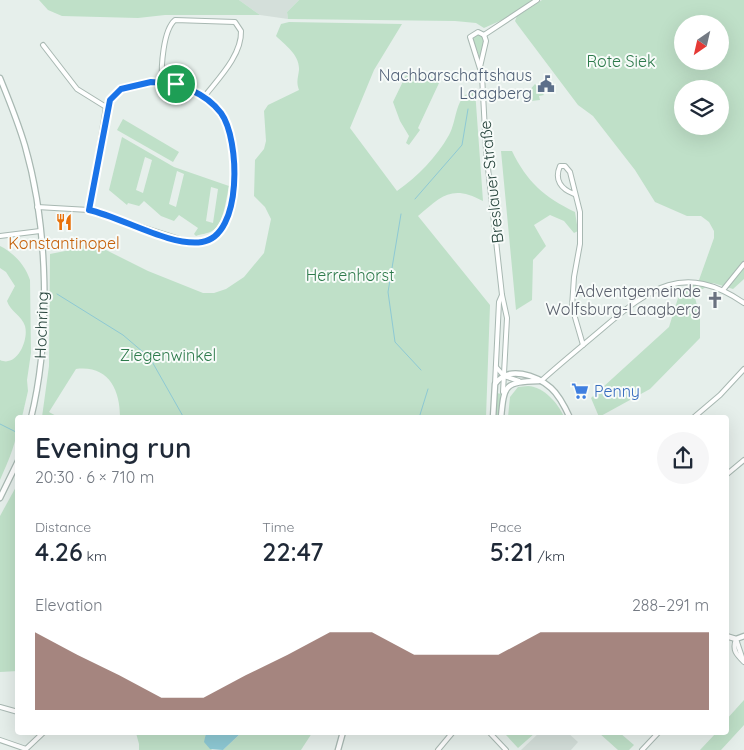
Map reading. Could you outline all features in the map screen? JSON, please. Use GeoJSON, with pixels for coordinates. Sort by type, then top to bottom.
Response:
{"type":"FeatureCollection","features":[{"type":"Feature","properties":{"kind":"street"},"geometry":{"type":"LineString","coordinates":[[484,35],[537,0]]}},
{"type":"Feature","properties":{"kind":"street"},"geometry":{"type":"LineString","coordinates":[[162,82],[164,55],[171,23],[175,20],[235,22],[241,31],[238,47],[228,65],[204,97]]}},
{"type":"Feature","properties":{"kind":"street","name":"Breslauer Straße"},"geometry":{"type":"LineString","coordinates":[[480,69],[486,40],[484,35],[478,32],[470,37],[480,69],[486,150],[502,295],[507,318],[501,415]]}},
{"type":"Feature","properties":{"kind":"street"},"geometry":{"type":"LineString","coordinates":[[43,45],[77,89],[106,107]]}},
{"type":"Feature","properties":{"kind":"street","name":"Hochring"},"geometry":{"type":"LineString","coordinates":[[0,78],[25,147],[40,231],[43,336],[32,415]]}},
{"type":"Feature","properties":{"kind":"street"},"geometry":{"type":"LineString","coordinates":[[37,207],[89,210],[180,240],[202,242],[215,236],[222,227],[230,204],[235,170],[231,136],[221,114],[204,97],[185,87],[162,82],[141,83],[121,89],[114,94],[106,107],[89,210]]}},
{"type":"Feature","properties":{"kind":"street"},"geometry":{"type":"LineString","coordinates":[[574,194],[562,188],[558,182],[560,166],[565,166],[570,172],[580,212],[580,244],[574,277],[572,307],[583,345]]}},
{"type":"Feature","properties":{"kind":"street"},"geometry":{"type":"LineString","coordinates":[[0,236],[40,231]]}},
{"type":"Feature","properties":{"kind":"street"},"geometry":{"type":"LineString","coordinates":[[723,290],[744,264]]}},
{"type":"Feature","properties":{"kind":"street"},"geometry":{"type":"LineString","coordinates":[[496,368],[504,376],[519,381],[541,381],[637,299],[664,286],[694,284],[723,290],[744,303]]}},
{"type":"Feature","properties":{"kind":"street","name":"Breslauer Straße"},"geometry":{"type":"LineString","coordinates":[[492,415],[499,302],[502,295]]}},
{"type":"Feature","properties":{"kind":"street"},"geometry":{"type":"LineString","coordinates":[[697,415],[720,395],[744,369]]}},
{"type":"Feature","properties":{"kind":"street"},"geometry":{"type":"LineString","coordinates":[[495,384],[504,376],[527,374],[541,381],[558,397],[568,415]]}},
{"type":"Feature","properties":{"kind":"street"},"geometry":{"type":"LineString","coordinates":[[503,392],[519,381]]}},
{"type":"Feature","properties":{"kind":"street"},"geometry":{"type":"LineString","coordinates":[[729,472],[744,460]]}},
{"type":"Feature","properties":{"kind":"street"},"geometry":{"type":"LineString","coordinates":[[0,498],[15,467]]}},
{"type":"Feature","properties":{"kind":"street"},"geometry":{"type":"LineString","coordinates":[[729,637],[736,639],[744,636]]}},
{"type":"Feature","properties":{"kind":"street"},"geometry":{"type":"LineString","coordinates":[[736,639],[744,662]]}},
{"type":"Feature","properties":{"kind":"street"},"geometry":{"type":"LineString","coordinates":[[0,707],[15,711]]}},
{"type":"Feature","properties":{"kind":"street"},"geometry":{"type":"LineString","coordinates":[[0,740],[26,749],[41,735]]}},
{"type":"Feature","properties":{"kind":"street"},"geometry":{"type":"LineString","coordinates":[[338,750],[342,735]]}},
{"type":"Feature","properties":{"kind":"street"},"geometry":{"type":"LineString","coordinates":[[438,750],[450,735]]}},
{"type":"Feature","properties":{"kind":"street"},"geometry":{"type":"LineString","coordinates":[[492,735],[506,750]]}},
{"type":"Feature","properties":{"kind":"street"},"geometry":{"type":"LineString","coordinates":[[642,750],[656,735]]}},
{"type":"Feature","properties":{"kind":"shaded area"},"geometry":{"type":"Polygon","coordinates":[[[239,0],[299,0],[287,12],[288,19],[260,15],[239,0]]]}},
{"type":"Feature","properties":{"kind":"shaded area"},"geometry":{"type":"Polygon","coordinates":[[[537,735],[570,735],[578,742],[571,750],[521,750],[537,735]]]}},
{"type":"Feature","properties":{"kind":"green space"},"geometry":{"type":"Polygon","coordinates":[[[39,0],[239,0],[260,15],[165,15],[138,18],[62,16],[48,10],[39,0]]]}},
{"type":"Feature","properties":{"kind":"green space"},"geometry":{"type":"Polygon","coordinates":[[[299,0],[534,0],[502,20],[484,28],[476,23],[455,21],[288,19],[287,12],[299,0]]]}},
{"type":"Feature","properties":{"kind":"green space","name":"Rote Siek"},"geometry":{"type":"Polygon","coordinates":[[[542,0],[744,0],[744,279],[733,289],[713,283],[694,294],[700,317],[700,338],[650,389],[603,415],[598,415],[591,398],[669,327],[679,295],[699,280],[714,238],[714,231],[709,222],[701,216],[687,216],[655,202],[635,170],[593,116],[578,105],[515,21],[517,16],[542,0]]]}},
{"type":"Feature","properties":{"kind":"green space"},"geometry":{"type":"Polygon","coordinates":[[[289,22],[402,24],[374,70],[350,128],[397,191],[419,173],[432,159],[452,129],[463,97],[475,90],[483,201],[463,193],[455,193],[440,198],[418,216],[490,305],[486,415],[120,415],[118,397],[110,381],[96,371],[76,369],[49,412],[54,415],[42,415],[49,366],[50,254],[80,248],[84,245],[98,246],[148,271],[203,293],[214,293],[226,289],[244,277],[264,253],[271,219],[265,207],[254,196],[255,160],[264,149],[266,141],[264,111],[268,105],[299,90],[297,82],[299,65],[295,55],[276,36],[281,24],[289,22]]]}},
{"type":"Feature","properties":{"kind":"green space"},"geometry":{"type":"Polygon","coordinates":[[[477,34],[481,35],[484,41],[480,58],[472,39],[477,34]]]}},
{"type":"Feature","properties":{"kind":"green space"},"geometry":{"type":"Polygon","coordinates":[[[408,71],[427,80],[430,75],[439,83],[418,128],[420,130],[409,145],[406,143],[409,136],[400,121],[393,102],[408,71]]]}},
{"type":"Feature","properties":{"kind":"green space"},"geometry":{"type":"Polygon","coordinates":[[[535,84],[544,95],[539,96],[540,100],[531,101],[527,93],[535,84]]]}},
{"type":"Feature","properties":{"kind":"green space"},"geometry":{"type":"Polygon","coordinates":[[[123,119],[179,152],[173,162],[117,130],[123,119]]]}},
{"type":"Feature","properties":{"kind":"green space"},"geometry":{"type":"Polygon","coordinates":[[[122,137],[174,167],[229,186],[224,211],[216,228],[208,233],[196,236],[194,234],[198,228],[179,215],[174,221],[161,216],[144,201],[139,206],[128,203],[127,205],[109,190],[122,137]],[[145,157],[136,190],[143,193],[152,160],[145,157]],[[177,171],[169,204],[176,207],[184,174],[177,171]],[[211,187],[206,221],[213,223],[218,189],[211,187]]]}},
{"type":"Feature","properties":{"kind":"green space"},"geometry":{"type":"Polygon","coordinates":[[[501,151],[512,151],[530,180],[545,194],[575,212],[578,231],[574,233],[564,221],[550,215],[534,225],[546,246],[533,260],[532,300],[516,310],[501,151]]]}},
{"type":"Feature","properties":{"kind":"green space"},"geometry":{"type":"Polygon","coordinates":[[[0,246],[18,260],[30,280],[31,353],[27,380],[28,391],[22,415],[15,415],[15,442],[0,480],[0,360],[12,360],[16,356],[23,345],[26,332],[23,322],[7,301],[15,286],[6,272],[0,268],[0,246]]]}},
{"type":"Feature","properties":{"kind":"green space"},"geometry":{"type":"Polygon","coordinates":[[[528,386],[540,389],[558,406],[563,415],[508,415],[510,397],[518,387],[528,386]]]}},
{"type":"Feature","properties":{"kind":"green space"},"geometry":{"type":"Polygon","coordinates":[[[497,393],[501,394],[499,415],[495,415],[497,393]]]}},
{"type":"Feature","properties":{"kind":"green space"},"geometry":{"type":"Polygon","coordinates":[[[15,489],[15,671],[0,672],[0,516],[15,489]]]}},
{"type":"Feature","properties":{"kind":"green space"},"geometry":{"type":"Polygon","coordinates":[[[744,700],[744,725],[721,750],[700,750],[714,735],[729,735],[729,717],[744,700]]]}},
{"type":"Feature","properties":{"kind":"green space"},"geometry":{"type":"Polygon","coordinates":[[[137,735],[206,735],[205,742],[212,750],[139,750],[137,735]]]}},
{"type":"Feature","properties":{"kind":"green space"},"geometry":{"type":"Polygon","coordinates":[[[239,735],[311,735],[301,750],[223,750],[239,735]]]}},
{"type":"Feature","properties":{"kind":"green space"},"geometry":{"type":"Polygon","coordinates":[[[506,735],[533,735],[518,748],[506,735]]]}},
{"type":"Feature","properties":{"kind":"green space"},"geometry":{"type":"Polygon","coordinates":[[[601,735],[622,735],[634,745],[629,750],[618,750],[601,735]]]}},
{"type":"Feature","properties":{"kind":"water"},"geometry":{"type":"Polygon","coordinates":[[[205,735],[239,735],[223,750],[210,749],[204,742],[205,735]]]}},
{"type":"Feature","properties":{"kind":"waterway"},"geometry":{"type":"LineString","coordinates":[[415,199],[462,145],[468,109]]}},
{"type":"Feature","properties":{"kind":"waterway"},"geometry":{"type":"LineString","coordinates":[[401,214],[388,292],[395,342],[421,370]]}},
{"type":"Feature","properties":{"kind":"waterway"},"geometry":{"type":"LineString","coordinates":[[57,294],[123,335],[150,358],[182,415]]}},
{"type":"Feature","properties":{"kind":"waterway"},"geometry":{"type":"LineString","coordinates":[[420,415],[428,389]]}},
{"type":"Feature","properties":{"kind":"waterway"},"geometry":{"type":"LineString","coordinates":[[0,424],[15,432]]}},
{"type":"Feature","properties":{"kind":"place","name":"Nachbarschaftshaus Laagberg"},"geometry":{"type":"Point","coordinates":[546,84]}},
{"type":"Feature","properties":{"kind":"place","name":"Konstantinopel"},"geometry":{"type":"Point","coordinates":[64,222]}},
{"type":"Feature","properties":{"kind":"place","name":"Adventgemeinde Wolfsburg-Laagberg"},"geometry":{"type":"Point","coordinates":[715,300]}},
{"type":"Feature","properties":{"kind":"place","name":"Penny"},"geometry":{"type":"Point","coordinates":[580,391]}},
{"type":"Feature","properties":{"kind":"route"},"geometry":{"type":"LineString","coordinates":[[141,83],[176,84],[195,91],[221,114],[231,136],[234,152],[233,191],[224,223],[215,236],[210,240],[202,242],[180,240],[89,210],[106,107],[114,94],[121,89],[141,83]]}},
{"type":"Feature","properties":{"kind":"park label","name":"Herrenhorst"},"geometry":{"type":"Point","coordinates":[350,275]}},
{"type":"Feature","properties":{"kind":"park label","name":"Ziegenwinkel"},"geometry":{"type":"Point","coordinates":[168,355]}}]}
